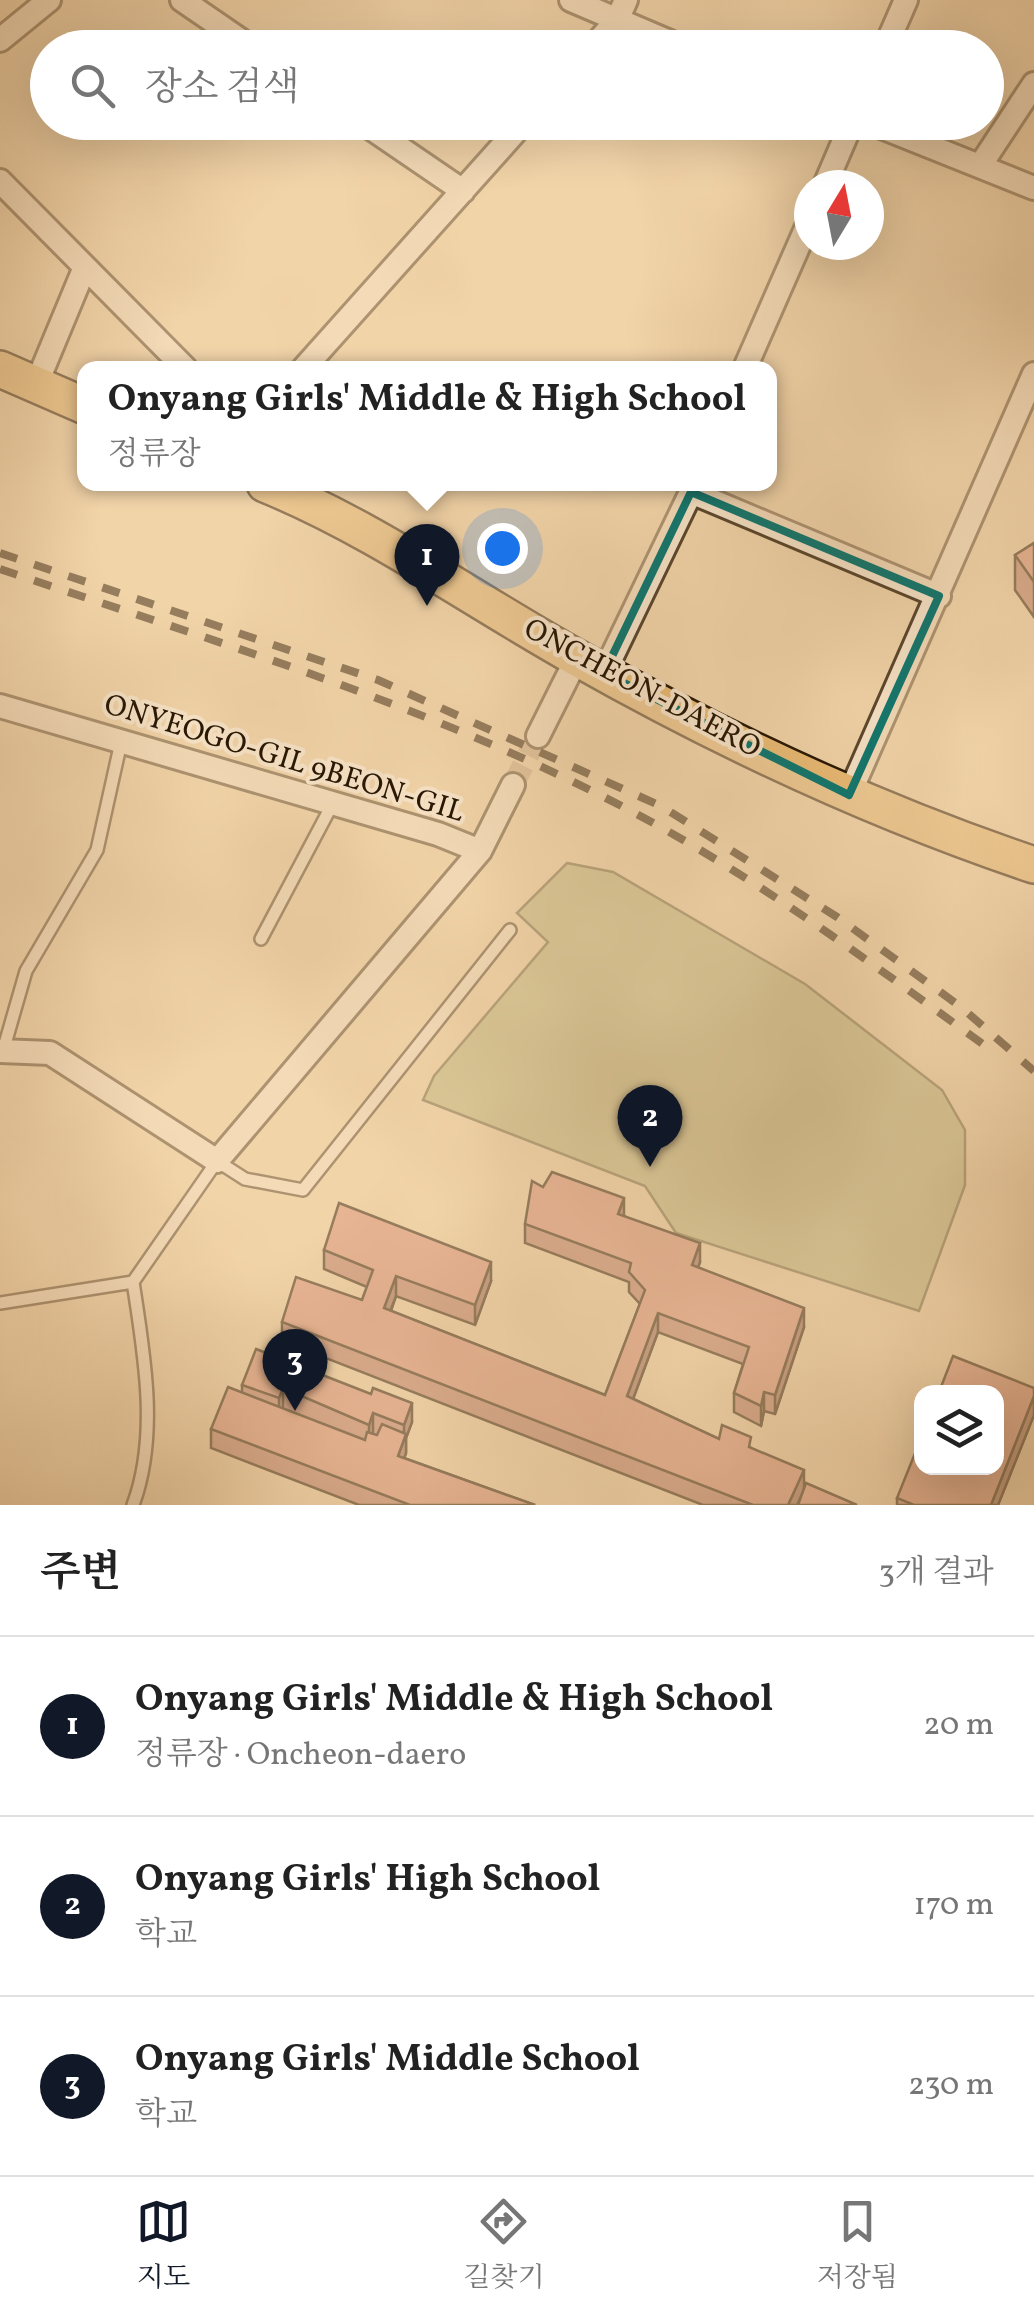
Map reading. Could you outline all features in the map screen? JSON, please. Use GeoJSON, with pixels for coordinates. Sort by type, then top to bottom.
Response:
{"type":"FeatureCollection","features":[{"type":"Feature","properties":{"kind":"main road"},"geometry":{"type":"LineString","coordinates":[[0,369],[77,403]]}},
{"type":"Feature","properties":{"kind":"main road","name":"ONCHEON-DAERO"},"geometry":{"type":"LineString","coordinates":[[282,491],[319,506],[591,666],[848,795],[1034,865]]}},
{"type":"Feature","properties":{"kind":"street"},"geometry":{"type":"LineString","coordinates":[[0,40],[49,0]]}},
{"type":"Feature","properties":{"kind":"street"},"geometry":{"type":"LineString","coordinates":[[182,0],[226,30]]}},
{"type":"Feature","properties":{"kind":"street"},"geometry":{"type":"LineString","coordinates":[[571,0],[622,10],[655,30]]}},
{"type":"Feature","properties":{"kind":"street"},"geometry":{"type":"LineString","coordinates":[[893,30],[906,0]]}},
{"type":"Feature","properties":{"kind":"street"},"geometry":{"type":"LineString","coordinates":[[606,30],[622,10]]}},
{"type":"Feature","properties":{"kind":"street"},"geometry":{"type":"LineString","coordinates":[[1004,130],[1034,84]]}},
{"type":"Feature","properties":{"kind":"street"},"geometry":{"type":"LineString","coordinates":[[389,140],[463,190]]}},
{"type":"Feature","properties":{"kind":"street"},"geometry":{"type":"LineString","coordinates":[[310,361],[508,140]]}},
{"type":"Feature","properties":{"kind":"street"},"geometry":{"type":"LineString","coordinates":[[831,170],[844,140]]}},
{"type":"Feature","properties":{"kind":"street"},"geometry":{"type":"LineString","coordinates":[[914,140],[1034,188]]}},
{"type":"Feature","properties":{"kind":"street"},"geometry":{"type":"LineString","coordinates":[[980,166],[997,140]]}},
{"type":"Feature","properties":{"kind":"street"},"geometry":{"type":"LineString","coordinates":[[0,181],[179,361]]}},
{"type":"Feature","properties":{"kind":"street"},"geometry":{"type":"LineString","coordinates":[[748,361],[794,256]]}},
{"type":"Feature","properties":{"kind":"street"},"geometry":{"type":"LineString","coordinates":[[36,384],[84,267]]}},
{"type":"Feature","properties":{"kind":"street"},"geometry":{"type":"LineString","coordinates":[[848,795],[1034,374]]}},
{"type":"Feature","properties":{"kind":"street"},"geometry":{"type":"LineString","coordinates":[[538,736],[591,666],[691,491]]}},
{"type":"Feature","properties":{"kind":"street"},"geometry":{"type":"LineString","coordinates":[[700,491],[939,596]]}},
{"type":"Feature","properties":{"kind":"street","name":"ONYEOGO-GIL 9BEON-GIL"},"geometry":{"type":"LineString","coordinates":[[0,706],[333,803],[480,851],[513,786]]}},
{"type":"Feature","properties":{"kind":"street"},"geometry":{"type":"LineString","coordinates":[[1,1051],[50,1053],[217,1160],[480,851]]}},
{"type":"Feature","properties":{"kind":"lane"},"geometry":{"type":"LineString","coordinates":[[1,1051],[26,971],[97,850],[121,742]]}},
{"type":"Feature","properties":{"kind":"lane"},"geometry":{"type":"LineString","coordinates":[[260,940],[333,803]]}},
{"type":"Feature","properties":{"kind":"lane"},"geometry":{"type":"LineString","coordinates":[[133,1505],[142,1481],[148,1379],[133,1282],[217,1160],[245,1179],[304,1190],[510,930]]}},
{"type":"Feature","properties":{"kind":"lane"},"geometry":{"type":"LineString","coordinates":[[0,1303],[133,1282]]}},
{"type":"Feature","properties":{"kind":"highlighted area"},"geometry":{"type":"Polygon","coordinates":[[[691,492],[939,596],[849,795],[604,673],[691,492]]]}},
{"type":"Feature","properties":{"kind":"shaded area"},"geometry":{"type":"Polygon","coordinates":[[[567,863],[613,872],[805,984],[942,1090],[965,1130],[965,1185],[919,1311],[676,1233],[645,1186],[423,1100],[434,1076],[548,942],[517,913],[567,863]]]}},
{"type":"Feature","properties":{"kind":"building"},"geometry":{"type":"Polygon","coordinates":[[[1034,543],[1034,582],[1015,555],[1034,543]]]}},
{"type":"Feature","properties":{"kind":"building"},"geometry":{"type":"Polygon","coordinates":[[[552,1172],[624,1198],[618,1214],[700,1243],[692,1265],[804,1308],[775,1395],[764,1392],[761,1406],[734,1393],[749,1347],[658,1313],[627,1396],[719,1439],[722,1425],[751,1437],[749,1447],[804,1470],[788,1505],[753,1505],[282,1322],[296,1277],[362,1300],[373,1270],[324,1250],[339,1203],[491,1262],[475,1305],[396,1276],[384,1308],[605,1395],[645,1290],[629,1272],[631,1263],[525,1224],[532,1181],[543,1187],[552,1172]]]}},
{"type":"Feature","properties":{"kind":"building"},"geometry":{"type":"Polygon","coordinates":[[[256,1349],[371,1394],[373,1388],[412,1403],[404,1425],[373,1413],[369,1425],[283,1388],[279,1398],[242,1385],[256,1349]]]}},
{"type":"Feature","properties":{"kind":"building"},"geometry":{"type":"Polygon","coordinates":[[[953,1356],[1034,1388],[1004,1472],[1004,1385],[942,1385],[953,1356]]]}},
{"type":"Feature","properties":{"kind":"building"},"geometry":{"type":"Polygon","coordinates":[[[228,1387],[365,1440],[367,1432],[377,1435],[382,1424],[406,1434],[398,1456],[535,1505],[410,1505],[211,1429],[228,1387]]]}},
{"type":"Feature","properties":{"kind":"building"},"geometry":{"type":"Polygon","coordinates":[[[914,1456],[914,1475],[1003,1475],[991,1505],[914,1505],[897,1498],[914,1456]]]}},
{"type":"Feature","properties":{"kind":"building"},"geometry":{"type":"Polygon","coordinates":[[[806,1483],[857,1505],[798,1505],[806,1483]]]}},
{"type":"Feature","properties":{"kind":"tunnel"},"geometry":{"type":"LineString","coordinates":[[513,785],[538,736]]}},
{"type":"Feature","properties":{"kind":"railway"},"geometry":{"type":"LineString","coordinates":[[0,553],[378,680],[661,806],[837,917],[961,1007],[1034,1071]]}},
{"type":"Feature","properties":{"kind":"railway"},"geometry":{"type":"LineString","coordinates":[[0,569],[328,680],[409,710],[567,779],[734,871],[991,1050]]}},
{"type":"Feature","properties":{"kind":"place","name":"Onyang Girls' Middle & High School"},"geometry":{"type":"Point","coordinates":[427,606]}},
{"type":"Feature","properties":{"kind":"place","name":"Onyang Girls' High School"},"geometry":{"type":"Point","coordinates":[650,1167]}},
{"type":"Feature","properties":{"kind":"place","name":"Onyang Girls' Middle School"},"geometry":{"type":"Point","coordinates":[295,1411]}}]}
